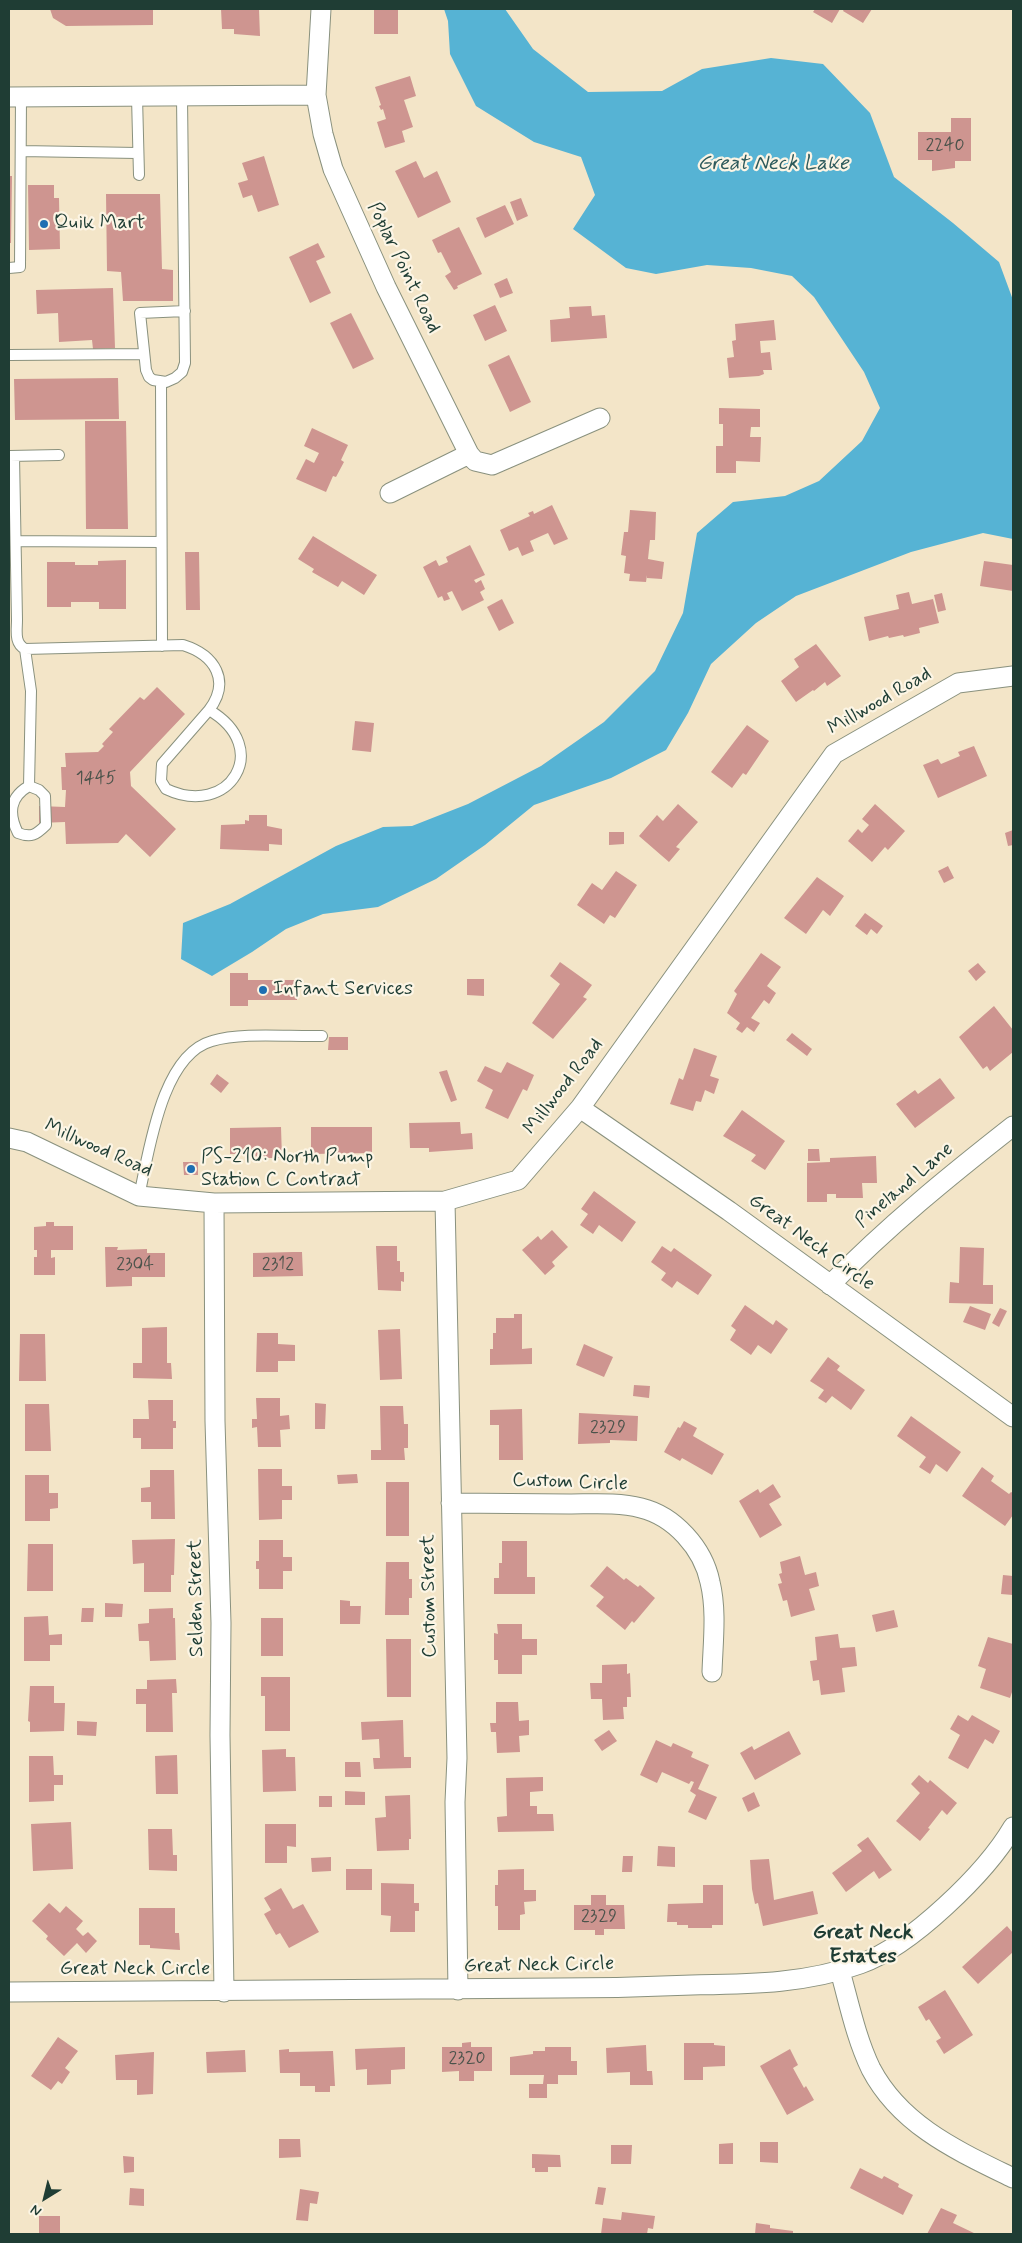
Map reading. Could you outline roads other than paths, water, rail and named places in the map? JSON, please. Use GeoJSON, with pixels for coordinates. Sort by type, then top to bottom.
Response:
{"type":"FeatureCollection","features":[{"type":"Feature","properties":{"kind":"street","name":"Poplar Point Road"},"geometry":{"type":"LineString","coordinates":[[321,9],[316,95],[323,134],[341,190],[469,454]]}},
{"type":"Feature","properties":{"kind":"street"},"geometry":{"type":"LineString","coordinates":[[15,97],[316,95]]}},
{"type":"Feature","properties":{"kind":"street"},"geometry":{"type":"LineString","coordinates":[[390,493],[469,454],[475,461],[492,465],[600,418]]}},
{"type":"Feature","properties":{"kind":"street","name":"Millwood Road"},"geometry":{"type":"LineString","coordinates":[[9,1138],[26,1142],[139,1196],[214,1203],[445,1200],[518,1180],[580,1108],[834,754],[958,683],[1013,676]]}},
{"type":"Feature","properties":{"kind":"street","name":"Great Neck Circle"},"geometry":{"type":"LineString","coordinates":[[580,1108],[830,1285],[1013,1418]]}},
{"type":"Feature","properties":{"kind":"street","name":"Pineland Lane"},"geometry":{"type":"LineString","coordinates":[[830,1285],[874,1241],[921,1199],[1013,1126]]}},
{"type":"Feature","properties":{"kind":"street","name":"Custom Street"},"geometry":{"type":"LineString","coordinates":[[445,1200],[457,1758],[455,1802],[458,1990]]}},
{"type":"Feature","properties":{"kind":"street","name":"Selden Street"},"geometry":{"type":"LineString","coordinates":[[214,1203],[215,1421],[221,1623],[220,1735],[224,1992]]}},
{"type":"Feature","properties":{"kind":"street","name":"Custom Circle"},"geometry":{"type":"LineString","coordinates":[[451,1503],[612,1504],[641,1508],[660,1516],[677,1527],[691,1542],[702,1559],[710,1580],[714,1603],[712,1672]]}},
{"type":"Feature","properties":{"kind":"street","name":"Great Neck Circle"},"geometry":{"type":"LineString","coordinates":[[9,1992],[458,1990],[767,1984],[805,1979],[864,1963],[895,1945],[924,1924],[978,1874],[1013,1827]]}},
{"type":"Feature","properties":{"kind":"street"},"geometry":{"type":"LineString","coordinates":[[840,1971],[860,2040],[871,2068],[887,2094],[904,2113],[924,2130],[1013,2178]]}},
{"type":"Feature","properties":{"kind":"lane"},"geometry":{"type":"LineString","coordinates":[[9,268],[20,267],[21,151],[15,97]]}},
{"type":"Feature","properties":{"kind":"lane"},"geometry":{"type":"LineString","coordinates":[[137,97],[139,175]]}},
{"type":"Feature","properties":{"kind":"lane"},"geometry":{"type":"LineString","coordinates":[[182,97],[185,311],[185,363],[182,372],[175,378],[161,382],[148,377],[140,313],[185,311]]}},
{"type":"Feature","properties":{"kind":"lane"},"geometry":{"type":"LineString","coordinates":[[21,151],[137,153]]}},
{"type":"Feature","properties":{"kind":"lane"},"geometry":{"type":"LineString","coordinates":[[9,355],[144,354]]}},
{"type":"Feature","properties":{"kind":"lane"},"geometry":{"type":"LineString","coordinates":[[161,382],[162,646]]}},
{"type":"Feature","properties":{"kind":"lane"},"geometry":{"type":"LineString","coordinates":[[29,786],[31,690],[25,649],[17,642],[13,620],[16,541],[12,456],[60,455]]}},
{"type":"Feature","properties":{"kind":"lane"},"geometry":{"type":"LineString","coordinates":[[16,541],[161,542]]}},
{"type":"Feature","properties":{"kind":"lane"},"geometry":{"type":"LineString","coordinates":[[25,649],[183,646],[195,649],[204,655],[213,664],[218,674],[220,692],[209,710],[162,764],[161,781],[166,789],[189,795],[202,795],[229,785],[237,775],[242,764],[237,740],[231,727],[209,710]]}},
{"type":"Feature","properties":{"kind":"lane"},"geometry":{"type":"LineString","coordinates":[[29,786],[39,790],[45,796],[46,825],[36,835],[26,836],[18,832],[13,823],[12,804],[16,795],[29,786]]}},
{"type":"Feature","properties":{"kind":"lane"},"geometry":{"type":"LineString","coordinates":[[139,1196],[162,1100],[185,1058],[197,1048],[210,1041],[230,1037],[322,1036]]}},
{"type":"Feature","properties":{"kind":"water","name":"Great Neck Lake"},"geometry":{"type":"Polygon","coordinates":[[[444,9],[505,9],[533,49],[588,92],[662,91],[702,69],[771,58],[823,64],[870,113],[894,177],[999,262],[1013,300],[1013,539],[983,533],[911,552],[796,596],[756,623],[711,664],[688,713],[666,750],[611,778],[534,805],[485,845],[436,879],[378,907],[323,914],[286,929],[212,976],[181,959],[183,923],[230,904],[336,846],[383,827],[412,826],[468,804],[541,766],[604,722],[655,671],[683,613],[697,533],[733,502],[785,496],[819,481],[862,441],[880,408],[864,372],[814,297],[792,276],[751,268],[707,265],[656,274],[626,268],[573,229],[595,195],[581,157],[534,142],[476,106],[450,54],[448,21],[444,9]]]}},
{"type":"Feature","properties":{"kind":"place","name":"Quik Mart"},"geometry":{"type":"Point","coordinates":[44,224]}},
{"type":"Feature","properties":{"kind":"place","name":"Infant Services"},"geometry":{"type":"Point","coordinates":[263,990]}},
{"type":"Feature","properties":{"kind":"place","name":"PS-210: North Pump Station C Contract"},"geometry":{"type":"Point","coordinates":[191,1169]}},
{"type":"Feature","properties":{"kind":"district","name":"Great Neck Estates"},"geometry":{"type":"Point","coordinates":[863,1946]}}]}
